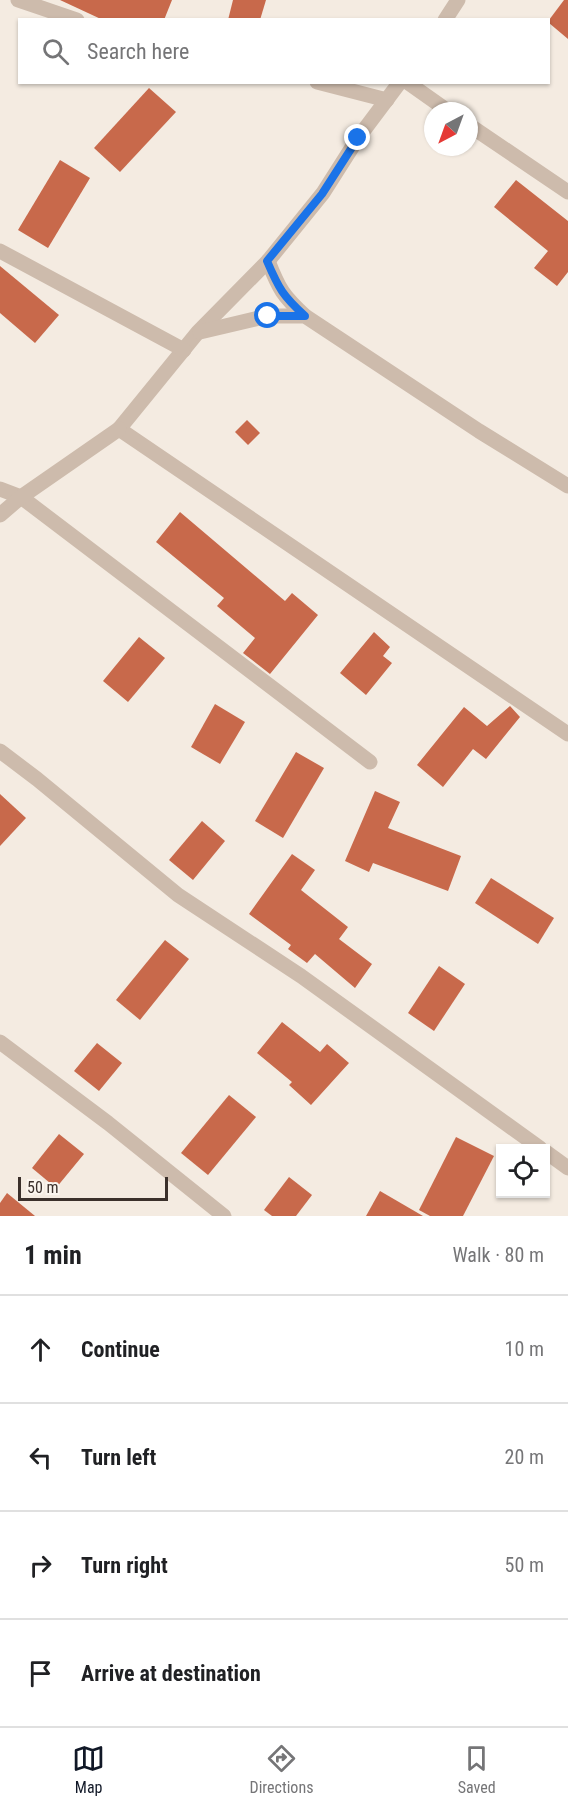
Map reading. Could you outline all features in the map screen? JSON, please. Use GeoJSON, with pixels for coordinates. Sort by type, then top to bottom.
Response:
{"type":"FeatureCollection","features":[{"type":"Feature","properties":{"kind":"street"},"geometry":{"type":"LineString","coordinates":[[18,0],[71,18]]}},
{"type":"Feature","properties":{"kind":"street"},"geometry":{"type":"LineString","coordinates":[[446,18],[458,0]]}},
{"type":"Feature","properties":{"kind":"street"},"geometry":{"type":"LineString","coordinates":[[325,84],[387,100]]}},
{"type":"Feature","properties":{"kind":"street"},"geometry":{"type":"LineString","coordinates":[[0,515],[21,497],[119,429],[198,332],[267,261],[322,194],[358,138],[399,84]]}},
{"type":"Feature","properties":{"kind":"street"},"geometry":{"type":"LineString","coordinates":[[409,84],[435,102]]}},
{"type":"Feature","properties":{"kind":"street"},"geometry":{"type":"LineString","coordinates":[[478,131],[568,192]]}},
{"type":"Feature","properties":{"kind":"street"},"geometry":{"type":"LineString","coordinates":[[0,251],[184,350]]}},
{"type":"Feature","properties":{"kind":"street"},"geometry":{"type":"LineString","coordinates":[[267,261],[286,299],[305,316],[479,431],[568,486]]}},
{"type":"Feature","properties":{"kind":"street"},"geometry":{"type":"LineString","coordinates":[[198,332],[268,316],[305,316]]}},
{"type":"Feature","properties":{"kind":"street"},"geometry":{"type":"LineString","coordinates":[[119,429],[568,734]]}},
{"type":"Feature","properties":{"kind":"street"},"geometry":{"type":"LineString","coordinates":[[0,489],[21,497],[370,762]]}},
{"type":"Feature","properties":{"kind":"street"},"geometry":{"type":"LineString","coordinates":[[0,751],[178,895],[301,976],[533,1144]]}},
{"type":"Feature","properties":{"kind":"street"},"geometry":{"type":"LineString","coordinates":[[0,1042],[108,1123],[217,1214]]}},
{"type":"Feature","properties":{"kind":"street"},"geometry":{"type":"LineString","coordinates":[[550,1155],[568,1168]]}},
{"type":"Feature","properties":{"kind":"building"},"geometry":{"type":"Polygon","coordinates":[[[60,0],[172,0],[165,18],[99,18],[60,0]]]}},
{"type":"Feature","properties":{"kind":"building"},"geometry":{"type":"Polygon","coordinates":[[[233,0],[266,0],[261,18],[228,18],[233,0]]]}},
{"type":"Feature","properties":{"kind":"building"},"geometry":{"type":"Polygon","coordinates":[[[564,0],[568,0],[568,39],[550,24],[550,19],[564,0]]]}},
{"type":"Feature","properties":{"kind":"building"},"geometry":{"type":"Polygon","coordinates":[[[149,88],[176,112],[120,172],[94,148],[149,88]]]}},
{"type":"Feature","properties":{"kind":"building"},"geometry":{"type":"Polygon","coordinates":[[[60,160],[90,178],[48,248],[18,230],[60,160]]]}},
{"type":"Feature","properties":{"kind":"building"},"geometry":{"type":"Polygon","coordinates":[[[516,180],[568,221],[568,272],[557,286],[534,268],[548,251],[494,207],[516,180]]]}},
{"type":"Feature","properties":{"kind":"building"},"geometry":{"type":"Polygon","coordinates":[[[0,266],[59,315],[35,343],[0,313],[0,266]]]}},
{"type":"Feature","properties":{"kind":"building"},"geometry":{"type":"Polygon","coordinates":[[[247,420],[260,433],[248,445],[235,432],[247,420]]]}},
{"type":"Feature","properties":{"kind":"building"},"geometry":{"type":"Polygon","coordinates":[[[180,512],[285,601],[292,593],[318,615],[270,674],[243,653],[255,638],[217,606],[224,598],[156,542],[180,512]]]}},
{"type":"Feature","properties":{"kind":"building"},"geometry":{"type":"Polygon","coordinates":[[[374,632],[390,647],[383,656],[392,663],[366,695],[340,673],[374,632]]]}},
{"type":"Feature","properties":{"kind":"building"},"geometry":{"type":"Polygon","coordinates":[[[139,637],[165,658],[128,702],[103,681],[139,637]]]}},
{"type":"Feature","properties":{"kind":"building"},"geometry":{"type":"Polygon","coordinates":[[[215,704],[245,722],[220,764],[191,747],[215,704]]]}},
{"type":"Feature","properties":{"kind":"building"},"geometry":{"type":"Polygon","coordinates":[[[510,706],[520,717],[486,759],[473,749],[443,787],[417,765],[464,707],[487,726],[510,706]]]}},
{"type":"Feature","properties":{"kind":"building"},"geometry":{"type":"Polygon","coordinates":[[[296,752],[324,768],[283,838],[255,821],[296,752]]]}},
{"type":"Feature","properties":{"kind":"building"},"geometry":{"type":"Polygon","coordinates":[[[375,791],[400,802],[388,828],[461,856],[448,891],[373,863],[369,872],[345,861],[375,791]]]}},
{"type":"Feature","properties":{"kind":"building"},"geometry":{"type":"Polygon","coordinates":[[[0,794],[26,818],[0,846],[0,794]]]}},
{"type":"Feature","properties":{"kind":"building"},"geometry":{"type":"Polygon","coordinates":[[[202,821],[225,841],[193,880],[169,860],[202,821]]]}},
{"type":"Feature","properties":{"kind":"building"},"geometry":{"type":"Polygon","coordinates":[[[292,854],[315,870],[301,890],[348,927],[339,939],[372,964],[355,988],[315,954],[307,963],[288,949],[291,945],[249,914],[292,854]]]}},
{"type":"Feature","properties":{"kind":"building"},"geometry":{"type":"Polygon","coordinates":[[[491,878],[554,918],[538,944],[475,903],[491,878]]]}},
{"type":"Feature","properties":{"kind":"building"},"geometry":{"type":"Polygon","coordinates":[[[165,940],[189,959],[140,1020],[116,1000],[165,940]]]}},
{"type":"Feature","properties":{"kind":"building"},"geometry":{"type":"Polygon","coordinates":[[[439,966],[465,984],[434,1031],[408,1013],[439,966]]]}},
{"type":"Feature","properties":{"kind":"building"},"geometry":{"type":"Polygon","coordinates":[[[282,1022],[320,1052],[327,1044],[349,1063],[311,1105],[289,1085],[292,1082],[257,1053],[282,1022]]]}},
{"type":"Feature","properties":{"kind":"building"},"geometry":{"type":"Polygon","coordinates":[[[97,1043],[122,1063],[99,1091],[74,1071],[97,1043]]]}},
{"type":"Feature","properties":{"kind":"building"},"geometry":{"type":"Polygon","coordinates":[[[229,1095],[256,1117],[208,1175],[181,1153],[229,1095]]]}},
{"type":"Feature","properties":{"kind":"building"},"geometry":{"type":"Polygon","coordinates":[[[59,1134],[84,1154],[56,1188],[32,1168],[59,1134]]]}},
{"type":"Feature","properties":{"kind":"building"},"geometry":{"type":"Polygon","coordinates":[[[456,1137],[494,1156],[463,1216],[430,1216],[419,1210],[456,1137]]]}},
{"type":"Feature","properties":{"kind":"building"},"geometry":{"type":"Polygon","coordinates":[[[289,1177],[312,1195],[296,1216],[272,1216],[264,1210],[289,1177]]]}},
{"type":"Feature","properties":{"kind":"building"},"geometry":{"type":"Polygon","coordinates":[[[380,1191],[423,1216],[366,1216],[380,1191]]]}},
{"type":"Feature","properties":{"kind":"building"},"geometry":{"type":"Polygon","coordinates":[[[7,1193],[35,1216],[0,1216],[0,1203],[7,1193]]]}},
{"type":"Feature","properties":{"kind":"route"},"geometry":{"type":"LineString","coordinates":[[268,316],[305,316],[286,299],[267,261],[322,194],[358,138]]}}]}
